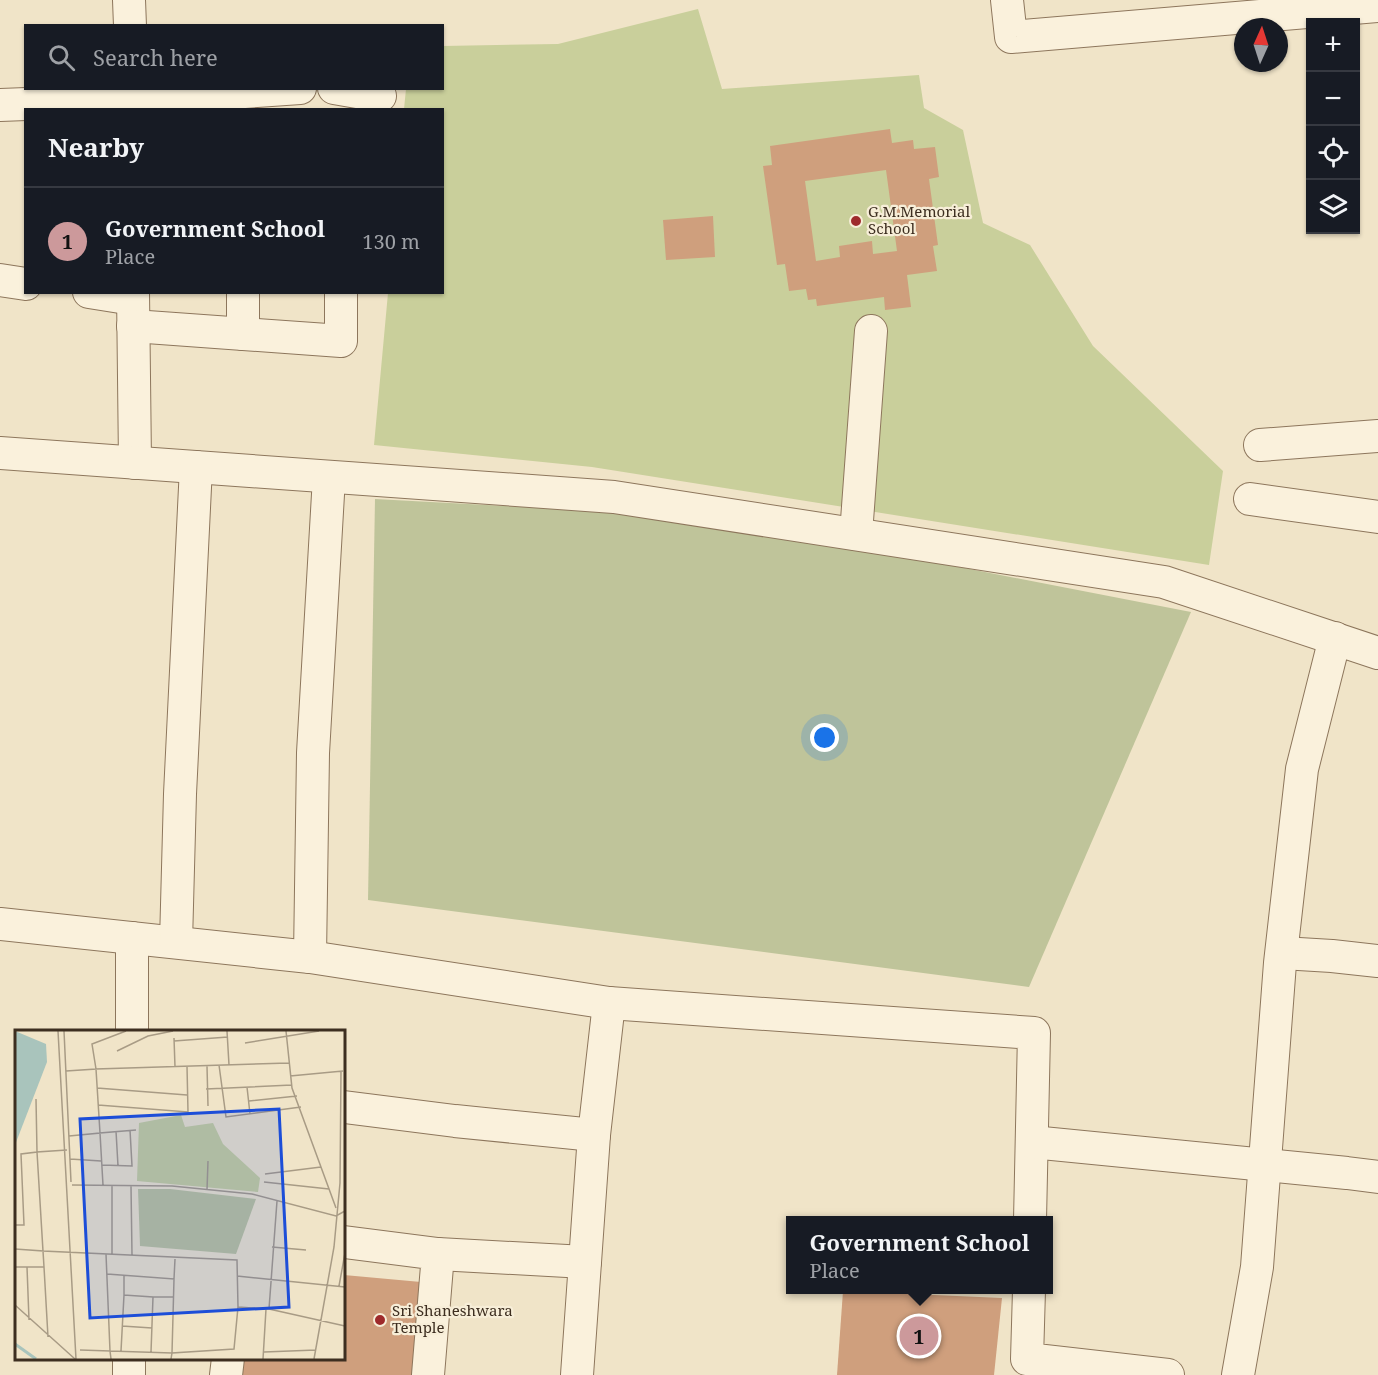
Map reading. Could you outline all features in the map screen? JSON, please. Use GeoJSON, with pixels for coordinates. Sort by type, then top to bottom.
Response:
{"type":"FeatureCollection","features":[{"type":"Feature","properties":{"kind":"street"},"geometry":{"type":"LineString","coordinates":[[129,0],[130,24]]}},
{"type":"Feature","properties":{"kind":"street"},"geometry":{"type":"LineString","coordinates":[[1007,0],[1011,37],[1179,11],[1378,6]]}},
{"type":"Feature","properties":{"kind":"street"},"geometry":{"type":"LineString","coordinates":[[0,105],[131,99],[242,101],[291,90]]}},
{"type":"Feature","properties":{"kind":"street"},"geometry":{"type":"LineString","coordinates":[[338,96],[380,96]]}},
{"type":"Feature","properties":{"kind":"street"},"geometry":{"type":"LineString","coordinates":[[0,280],[24,284]]}},
{"type":"Feature","properties":{"kind":"street"},"geometry":{"type":"LineString","coordinates":[[95,294],[243,334],[341,341],[341,294]]}},
{"type":"Feature","properties":{"kind":"street"},"geometry":{"type":"LineString","coordinates":[[243,294],[243,334]]}},
{"type":"Feature","properties":{"kind":"street"},"geometry":{"type":"LineString","coordinates":[[133,306],[135,463]]}},
{"type":"Feature","properties":{"kind":"street"},"geometry":{"type":"LineString","coordinates":[[856,534],[871,331]]}},
{"type":"Feature","properties":{"kind":"street"},"geometry":{"type":"LineString","coordinates":[[1260,444],[1378,436]]}},
{"type":"Feature","properties":{"kind":"street"},"geometry":{"type":"LineString","coordinates":[[0,453],[614,497],[1164,582],[1378,653]]}},
{"type":"Feature","properties":{"kind":"street"},"geometry":{"type":"LineString","coordinates":[[176,942],[196,467]]}},
{"type":"Feature","properties":{"kind":"street"},"geometry":{"type":"LineString","coordinates":[[310,957],[313,753],[328,477]]}},
{"type":"Feature","properties":{"kind":"street"},"geometry":{"type":"LineString","coordinates":[[1250,499],[1378,517]]}},
{"type":"Feature","properties":{"kind":"street"},"geometry":{"type":"LineString","coordinates":[[1238,1375],[1257,1267],[1282,953],[1302,769],[1335,638]]}},
{"type":"Feature","properties":{"kind":"street"},"geometry":{"type":"LineString","coordinates":[[0,924],[310,957],[609,1003],[1034,1033],[1030,1216]]}},
{"type":"Feature","properties":{"kind":"street"},"geometry":{"type":"LineString","coordinates":[[132,938],[132,1030]]}},
{"type":"Feature","properties":{"kind":"street"},"geometry":{"type":"LineString","coordinates":[[1282,953],[1378,961]]}},
{"type":"Feature","properties":{"kind":"street"},"geometry":{"type":"LineString","coordinates":[[577,1375],[594,1135],[609,1003]]}},
{"type":"Feature","properties":{"kind":"street"},"geometry":{"type":"LineString","coordinates":[[345,1107],[594,1135]]}},
{"type":"Feature","properties":{"kind":"street"},"geometry":{"type":"LineString","coordinates":[[1032,1142],[1378,1177]]}},
{"type":"Feature","properties":{"kind":"street"},"geometry":{"type":"LineString","coordinates":[[345,1242],[438,1254],[585,1262]]}},
{"type":"Feature","properties":{"kind":"street"},"geometry":{"type":"LineString","coordinates":[[428,1375],[438,1254]]}},
{"type":"Feature","properties":{"kind":"street"},"geometry":{"type":"LineString","coordinates":[[1029,1294],[1026,1367],[1168,1375]]}},
{"type":"Feature","properties":{"kind":"street"},"geometry":{"type":"LineString","coordinates":[[226,1375],[228,1360]]}},
{"type":"Feature","properties":{"kind":"green space"},"geometry":{"type":"Polygon","coordinates":[[[698,9],[722,89],[919,75],[924,108],[963,130],[983,223],[1030,245],[1093,346],[1223,471],[1209,565],[592,467],[374,445],[388,294],[444,294],[444,108],[404,108],[406,90],[444,90],[444,46],[558,44],[698,9]]]}},
{"type":"Feature","properties":{"kind":"green space"},"geometry":{"type":"Polygon","coordinates":[[[375,499],[601,511],[944,564],[1191,612],[1029,987],[368,900],[375,499]]]}},
{"type":"Feature","properties":{"kind":"building"},"geometry":{"type":"Polygon","coordinates":[[[890,129],[892,143],[913,140],[914,149],[935,147],[939,177],[929,179],[938,245],[933,246],[937,271],[907,275],[911,307],[885,310],[884,297],[817,306],[816,299],[808,300],[806,289],[789,291],[785,264],[777,265],[763,166],[772,165],[770,146],[890,129]],[[886,170],[805,181],[816,261],[840,257],[839,246],[872,241],[873,254],[897,251],[886,170]]]}},
{"type":"Feature","properties":{"kind":"building"},"geometry":{"type":"Polygon","coordinates":[[[713,216],[715,257],[666,260],[663,220],[713,216]]]}},
{"type":"Feature","properties":{"kind":"building","name":"Sri Shaneshwara Temple"},"geometry":{"type":"Polygon","coordinates":[[[345,1275],[421,1282],[412,1375],[239,1375],[241,1360],[345,1360],[345,1275]]]}},
{"type":"Feature","properties":{"kind":"building"},"geometry":{"type":"Polygon","coordinates":[[[843,1294],[1002,1298],[994,1375],[837,1375],[843,1294]]]}},
{"type":"Feature","properties":{"kind":"place","name":"G.M.Memorial School"},"geometry":{"type":"Point","coordinates":[856,221]}},
{"type":"Feature","properties":{"kind":"place","name":"Sri Shaneshwara Temple"},"geometry":{"type":"Point","coordinates":[380,1320]}},
{"type":"Feature","properties":{"kind":"place","name":"Government School"},"geometry":{"type":"Point","coordinates":[919,1336]}}]}
